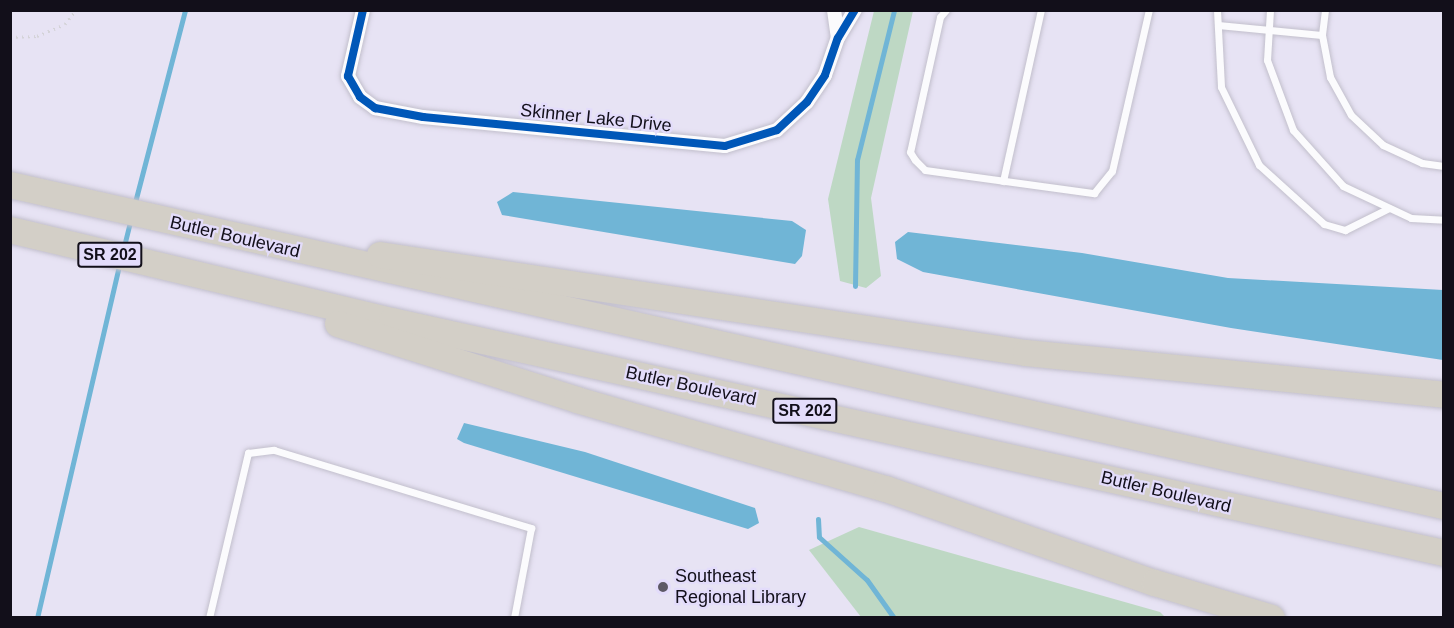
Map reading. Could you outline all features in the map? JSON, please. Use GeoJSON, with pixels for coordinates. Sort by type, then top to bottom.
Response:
{"type":"FeatureCollection","features":[{"type":"Feature","properties":{"kind":"highway","name":"Butler Boulevard"},"geometry":{"type":"LineString","coordinates":[[10,185],[175,224],[1443,506]]}},
{"type":"Feature","properties":{"kind":"highway"},"geometry":{"type":"LineString","coordinates":[[175,224],[1026,352],[1443,395]]}},
{"type":"Feature","properties":{"kind":"highway","name":"Butler Boulevard"},"geometry":{"type":"LineString","coordinates":[[10,230],[166,269],[1443,553]]}},
{"type":"Feature","properties":{"kind":"highway"},"geometry":{"type":"LineString","coordinates":[[166,269],[566,397],[886,489],[1155,583],[1272,618]]}},
{"type":"Feature","properties":{"kind":"highway"},"geometry":{"type":"LineString","coordinates":[[1364,388],[1443,406]]}},
{"type":"Feature","properties":{"kind":"street","name":"Skinner Lake Drive"},"geometry":{"type":"LineString","coordinates":[[363,10],[348,76],[360,97],[375,108],[423,117],[725,146],[777,130],[807,102],[825,75],[838,38],[855,10]]}},
{"type":"Feature","properties":{"kind":"street","name":"Skinner Lake Drive"},"geometry":{"type":"LineString","coordinates":[[834,10],[838,38]]}},
{"type":"Feature","properties":{"kind":"lane"},"geometry":{"type":"LineString","coordinates":[[946,10],[940,17],[910,152],[925,170],[1094,193],[1104,184],[1112,171],[1149,10]]}},
{"type":"Feature","properties":{"kind":"lane"},"geometry":{"type":"LineString","coordinates":[[1003,181],[1041,10]]}},
{"type":"Feature","properties":{"kind":"lane"},"geometry":{"type":"LineString","coordinates":[[1217,10],[1221,87],[1259,165],[1324,224],[1345,230],[1389,208]]}},
{"type":"Feature","properties":{"kind":"lane"},"geometry":{"type":"LineString","coordinates":[[1270,10],[1267,60],[1293,130],[1343,186],[1411,218],[1443,219]]}},
{"type":"Feature","properties":{"kind":"lane"},"geometry":{"type":"LineString","coordinates":[[1325,10],[1322,35],[1330,77],[1351,115],[1383,144],[1422,163],[1443,166]]}},
{"type":"Feature","properties":{"kind":"lane"},"geometry":{"type":"LineString","coordinates":[[1218,25],[1322,35]]}},
{"type":"Feature","properties":{"kind":"lane"},"geometry":{"type":"LineString","coordinates":[[209,618],[248,453],[274,450],[531,528],[514,618]]}},
{"type":"Feature","properties":{"kind":"path"},"geometry":{"type":"LineString","coordinates":[[10,37],[37,36],[65,24],[76,10]]}},
{"type":"Feature","properties":{"kind":"green space"},"geometry":{"type":"Polygon","coordinates":[[[874,11],[913,11],[871,198],[881,276],[866,288],[840,281],[828,199],[874,11]]]}},
{"type":"Feature","properties":{"kind":"green space"},"geometry":{"type":"Polygon","coordinates":[[[859,527],[1160,612],[1165,617],[861,617],[809,550],[859,527]]]}},
{"type":"Feature","properties":{"kind":"water"},"geometry":{"type":"Polygon","coordinates":[[[513,192],[792,221],[806,230],[802,256],[795,264],[502,215],[497,202],[513,192]]]}},
{"type":"Feature","properties":{"kind":"water"},"geometry":{"type":"Polygon","coordinates":[[[908,232],[1082,253],[1228,278],[1443,290],[1443,360],[1231,328],[923,272],[897,259],[895,242],[908,232]]]}},
{"type":"Feature","properties":{"kind":"water"},"geometry":{"type":"Polygon","coordinates":[[[464,423],[585,452],[755,508],[759,523],[748,529],[464,443],[457,439],[464,423]]]}},
{"type":"Feature","properties":{"kind":"waterway"},"geometry":{"type":"LineString","coordinates":[[134,206],[185,10]]}},
{"type":"Feature","properties":{"kind":"waterway"},"geometry":{"type":"LineString","coordinates":[[855,286],[857,160],[894,10]]}},
{"type":"Feature","properties":{"kind":"waterway"},"geometry":{"type":"LineString","coordinates":[[123,250],[131,218]]}},
{"type":"Feature","properties":{"kind":"waterway"},"geometry":{"type":"LineString","coordinates":[[37,618],[120,262]]}},
{"type":"Feature","properties":{"kind":"waterway"},"geometry":{"type":"LineString","coordinates":[[818,519],[819,537],[867,580],[894,618]]}},
{"type":"Feature","properties":{"kind":"cycle path"},"geometry":{"type":"LineString","coordinates":[[363,10],[348,76],[360,97],[375,108],[423,117],[725,146],[777,130],[807,102],[825,75],[838,38],[855,10]]}},
{"type":"Feature","properties":{"kind":"place","name":"Southeast Regional Library"},"geometry":{"type":"Point","coordinates":[663,587]}}]}
